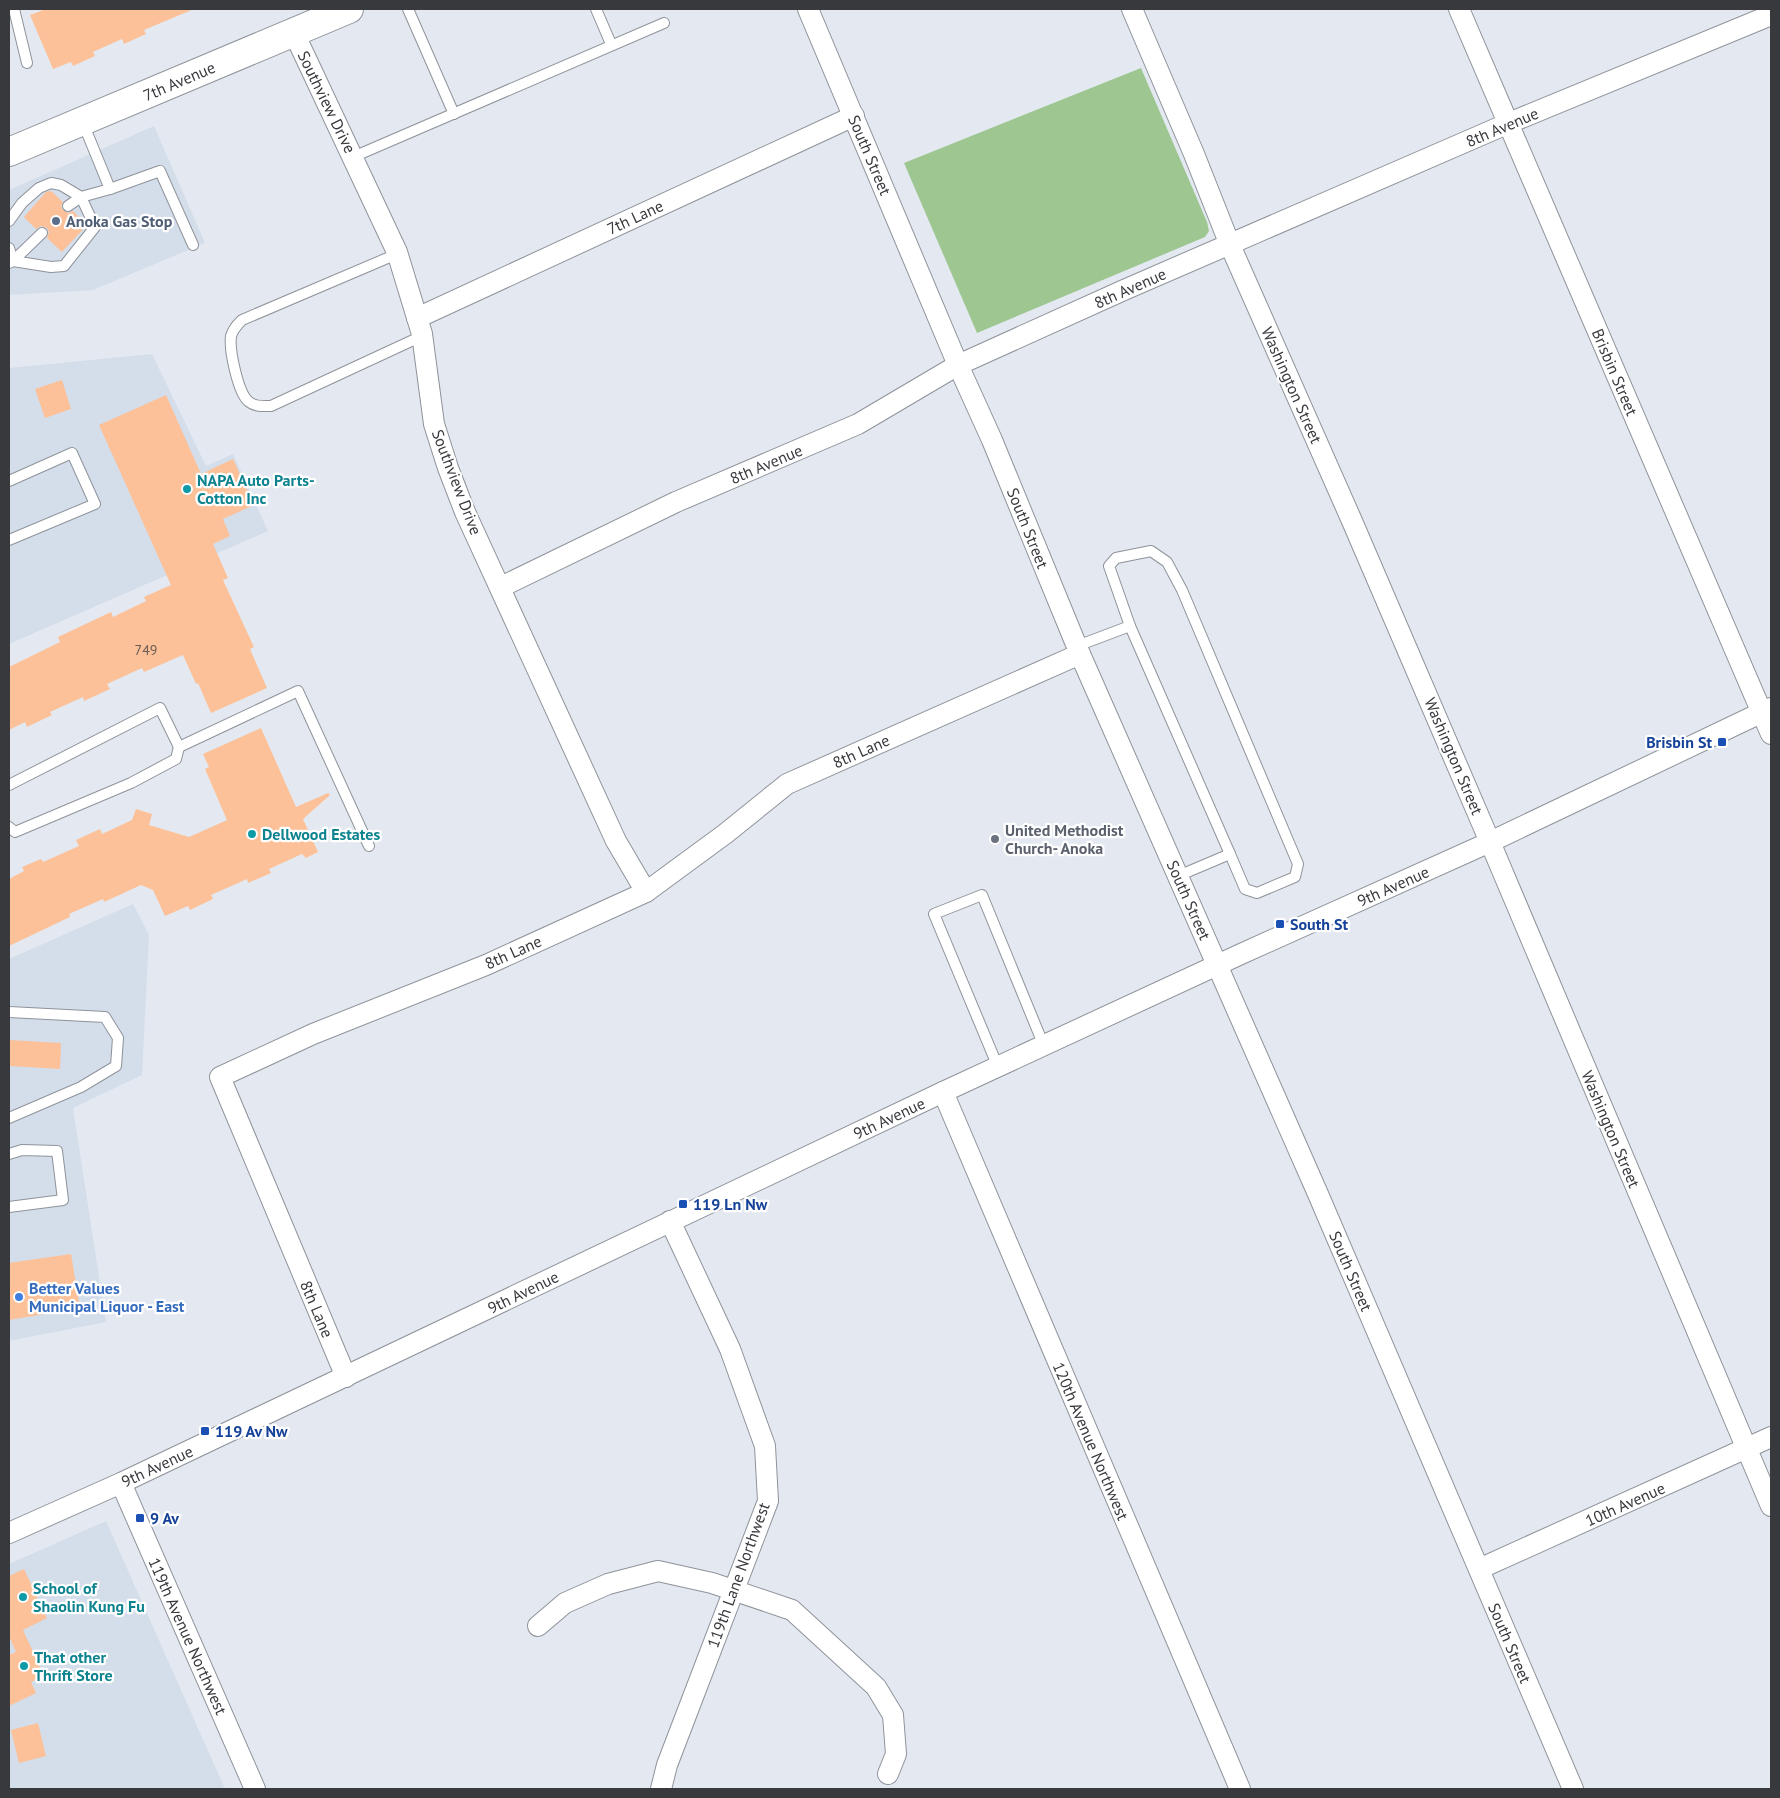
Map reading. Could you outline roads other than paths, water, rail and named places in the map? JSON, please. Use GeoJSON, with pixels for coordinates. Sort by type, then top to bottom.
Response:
{"type":"FeatureCollection","features":[{"type":"Feature","properties":{"kind":"street","name":"South Street"},"geometry":{"type":"LineString","coordinates":[[808,9],[958,365],[992,440],[1078,650],[1318,1194],[1573,1789]]}},
{"type":"Feature","properties":{"kind":"street","name":"Washington Street"},"geometry":{"type":"LineString","coordinates":[[1132,9],[1194,154],[1230,245],[1348,512],[1490,842],[1771,1506]]}},
{"type":"Feature","properties":{"kind":"street","name":"Brisbin Street"},"geometry":{"type":"LineString","coordinates":[[1459,9],[1767,711],[1771,734]]}},
{"type":"Feature","properties":{"kind":"street","name":"7th Avenue"},"geometry":{"type":"LineString","coordinates":[[9,152],[294,33],[340,10]]}},
{"type":"Feature","properties":{"kind":"street","name":"8th Avenue"},"geometry":{"type":"LineString","coordinates":[[501,587],[676,502],[858,424],[958,365],[1124,290],[1509,124],[1771,15]]}},
{"type":"Feature","properties":{"kind":"street","name":"Southview Drive"},"geometry":{"type":"LineString","coordinates":[[294,33],[397,254],[419,327],[434,424],[465,512],[616,841],[646,892]]}},
{"type":"Feature","properties":{"kind":"street","name":"7th Lane"},"geometry":{"type":"LineString","coordinates":[[419,327],[854,116]]}},
{"type":"Feature","properties":{"kind":"street","name":"8th Lane"},"geometry":{"type":"LineString","coordinates":[[346,1377],[220,1077],[313,1034],[486,965],[646,892],[725,834],[786,784],[1078,650]]}},
{"type":"Feature","properties":{"kind":"street","name":"9th Avenue"},"geometry":{"type":"LineString","coordinates":[[9,1533],[121,1483],[346,1377],[943,1092],[1490,842],[1767,711]]}},
{"type":"Feature","properties":{"kind":"street","name":"120th Avenue Northwest"},"geometry":{"type":"LineString","coordinates":[[943,1092],[1240,1789]]}},
{"type":"Feature","properties":{"kind":"street","name":"119th Lane Northwest"},"geometry":{"type":"LineString","coordinates":[[661,1789],[667,1765],[768,1501],[765,1446],[730,1349],[670,1222]]}},
{"type":"Feature","properties":{"kind":"street","name":"10th Avenue"},"geometry":{"type":"LineString","coordinates":[[1479,1569],[1771,1437]]}},
{"type":"Feature","properties":{"kind":"street","name":"119th Avenue Northwest"},"geometry":{"type":"LineString","coordinates":[[121,1483],[253,1788]]}},
{"type":"Feature","properties":{"kind":"street"},"geometry":{"type":"LineString","coordinates":[[538,1626],[565,1603],[608,1584],[658,1571],[712,1583],[792,1610],[876,1688],[893,1715],[896,1754],[888,1774]]}},
{"type":"Feature","properties":{"kind":"lane"},"geometry":{"type":"LineString","coordinates":[[14,9],[27,63]]}},
{"type":"Feature","properties":{"kind":"lane"},"geometry":{"type":"LineString","coordinates":[[408,9],[454,114]]}},
{"type":"Feature","properties":{"kind":"lane"},"geometry":{"type":"LineString","coordinates":[[596,9],[611,44]]}},
{"type":"Feature","properties":{"kind":"lane"},"geometry":{"type":"LineString","coordinates":[[353,157],[611,44],[664,23]]}},
{"type":"Feature","properties":{"kind":"lane"},"geometry":{"type":"LineString","coordinates":[[82,121],[110,189]]}},
{"type":"Feature","properties":{"kind":"lane"},"geometry":{"type":"LineString","coordinates":[[68,206],[81,197],[160,171],[193,245]]}},
{"type":"Feature","properties":{"kind":"lane"},"geometry":{"type":"LineString","coordinates":[[9,221],[22,203],[39,188],[51,182],[61,185],[81,197],[95,227],[64,266],[51,267],[11,262]]}},
{"type":"Feature","properties":{"kind":"lane"},"geometry":{"type":"LineString","coordinates":[[11,262],[42,233]]}},
{"type":"Feature","properties":{"kind":"lane"},"geometry":{"type":"LineString","coordinates":[[9,248],[11,262]]}},
{"type":"Feature","properties":{"kind":"lane"},"geometry":{"type":"LineString","coordinates":[[397,254],[242,320],[235,326],[231,347],[240,390],[248,400],[257,406],[271,406],[419,327]]}},
{"type":"Feature","properties":{"kind":"lane"},"geometry":{"type":"LineString","coordinates":[[9,481],[72,453],[95,504],[9,540]]}},
{"type":"Feature","properties":{"kind":"lane"},"geometry":{"type":"LineString","coordinates":[[1151,551],[1167,562],[1182,590],[1298,864],[1295,877],[1257,893],[1245,890],[1130,626],[1109,566],[1116,558],[1151,551]]}},
{"type":"Feature","properties":{"kind":"lane"},"geometry":{"type":"LineString","coordinates":[[1078,650],[1130,626]]}},
{"type":"Feature","properties":{"kind":"lane"},"geometry":{"type":"LineString","coordinates":[[179,747],[298,691],[369,846]]}},
{"type":"Feature","properties":{"kind":"lane"},"geometry":{"type":"LineString","coordinates":[[9,785],[160,708],[179,747],[176,759],[131,783],[15,832],[9,828]]}},
{"type":"Feature","properties":{"kind":"lane"},"geometry":{"type":"LineString","coordinates":[[1178,876],[1230,854]]}},
{"type":"Feature","properties":{"kind":"lane"},"geometry":{"type":"LineString","coordinates":[[998,1067],[934,914],[982,895],[1044,1046]]}},
{"type":"Feature","properties":{"kind":"lane"},"geometry":{"type":"LineString","coordinates":[[9,1012],[105,1017],[118,1038],[116,1066],[81,1087],[9,1118]]}},
{"type":"Feature","properties":{"kind":"lane"},"geometry":{"type":"LineString","coordinates":[[9,1154],[22,1150],[57,1151],[63,1200],[9,1207]]}},
{"type":"Feature","properties":{"kind":"place","name":"Anoka Gas Stop"},"geometry":{"type":"Point","coordinates":[56,221]}},
{"type":"Feature","properties":{"kind":"place","name":"NAPA Auto Parts- Cotton Inc"},"geometry":{"type":"Point","coordinates":[187,489]}},
{"type":"Feature","properties":{"kind":"place","name":"Brisbin St"},"geometry":{"type":"Point","coordinates":[1722,742]}},
{"type":"Feature","properties":{"kind":"place","name":"Dellwood Estates"},"geometry":{"type":"Point","coordinates":[252,834]}},
{"type":"Feature","properties":{"kind":"place","name":"United Methodist Church- Anoka"},"geometry":{"type":"Point","coordinates":[995,839]}},
{"type":"Feature","properties":{"kind":"place","name":"South St"},"geometry":{"type":"Point","coordinates":[1280,924]}},
{"type":"Feature","properties":{"kind":"place","name":"119 Ln Nw"},"geometry":{"type":"Point","coordinates":[683,1204]}},
{"type":"Feature","properties":{"kind":"place","name":"Better Values Municipal Liquor - East"},"geometry":{"type":"Point","coordinates":[19,1297]}},
{"type":"Feature","properties":{"kind":"place","name":"119 Av Nw"},"geometry":{"type":"Point","coordinates":[205,1431]}},
{"type":"Feature","properties":{"kind":"place","name":"9 Av"},"geometry":{"type":"Point","coordinates":[140,1518]}},
{"type":"Feature","properties":{"kind":"place","name":"School of Shaolin Kung Fu"},"geometry":{"type":"Point","coordinates":[23,1597]}},
{"type":"Feature","properties":{"kind":"place","name":"That other Thrift Store"},"geometry":{"type":"Point","coordinates":[24,1666]}}]}
